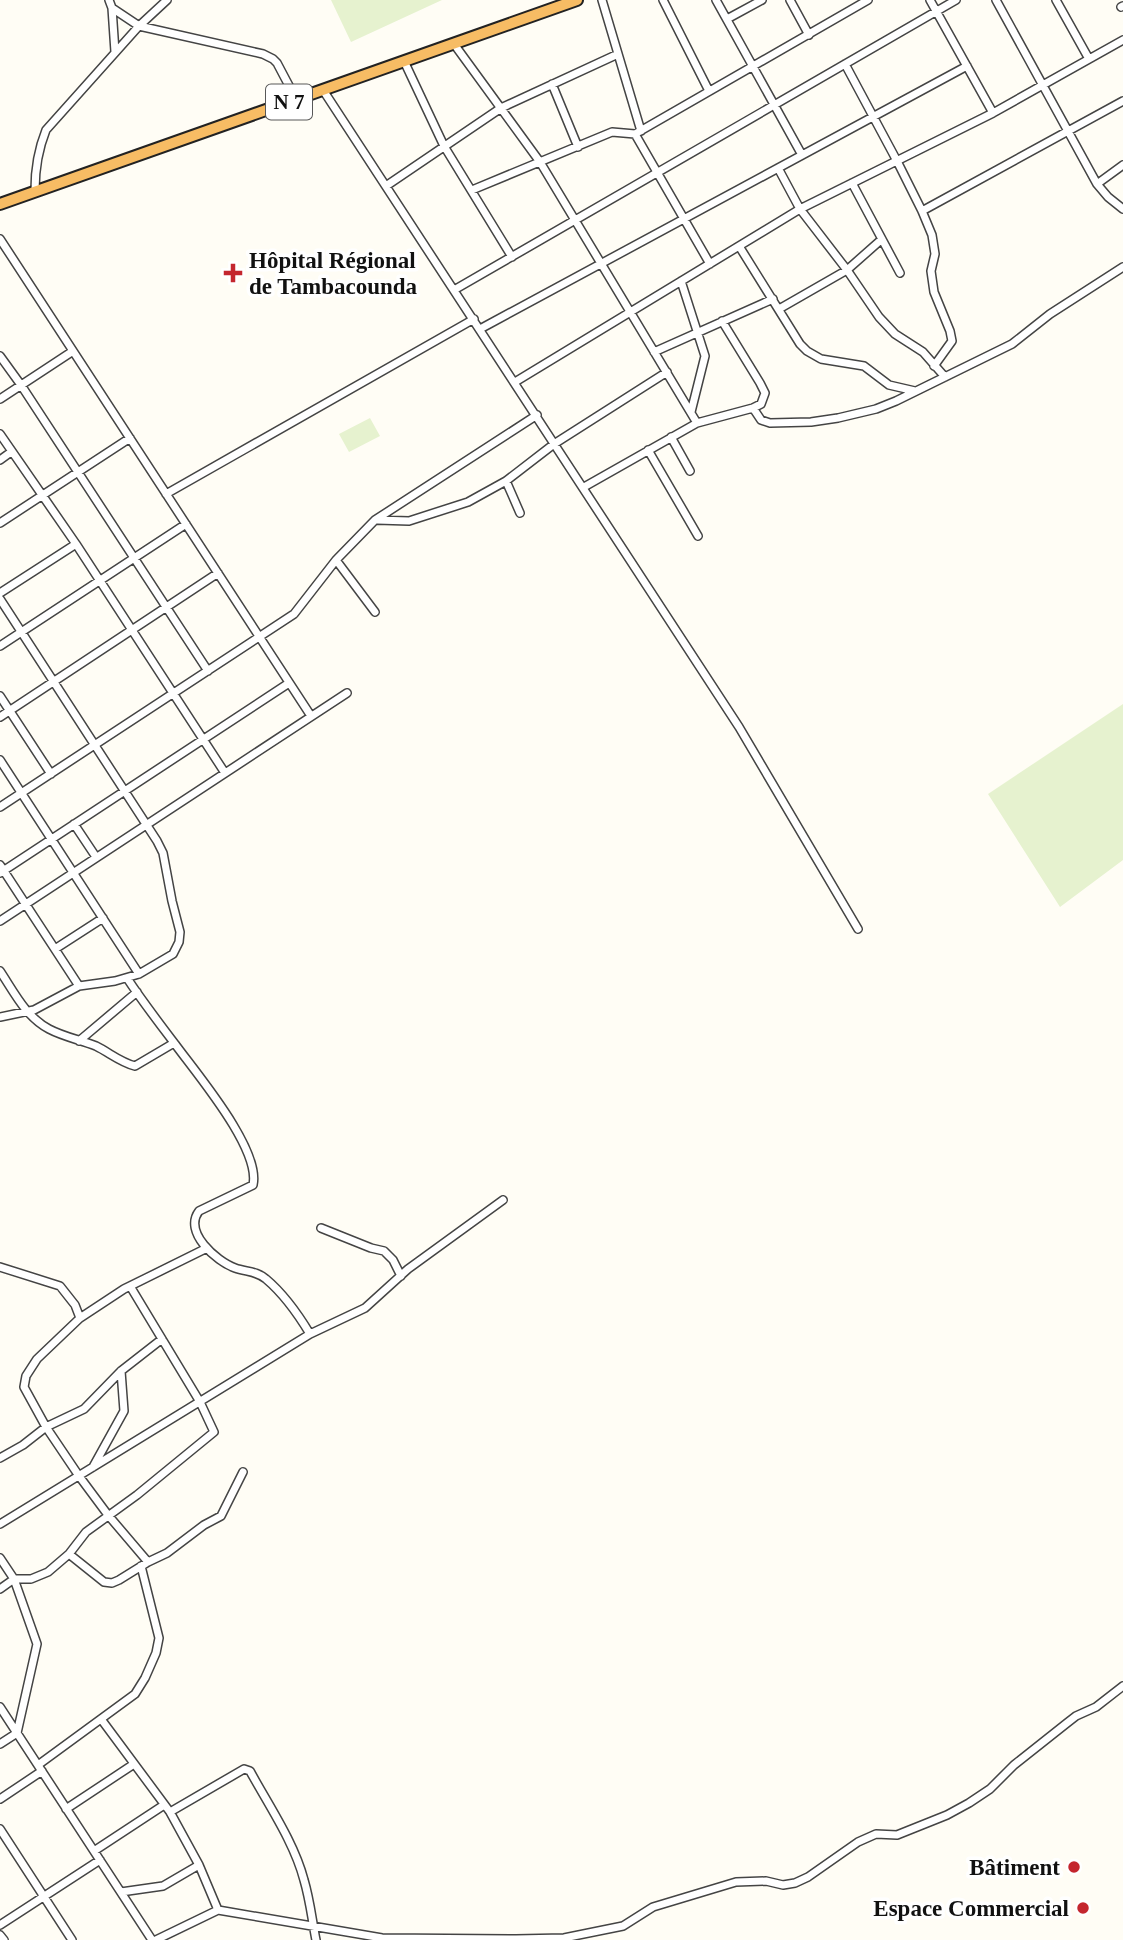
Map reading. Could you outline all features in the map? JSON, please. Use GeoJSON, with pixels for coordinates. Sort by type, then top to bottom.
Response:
{"type":"FeatureCollection","features":[{"type":"Feature","properties":{"kind":"highway","name":"N 7"},"geometry":{"type":"LineString","coordinates":[[0,204],[577,0]]}},
{"type":"Feature","properties":{"kind":"street"},"geometry":{"type":"LineString","coordinates":[[35,190],[38,148],[46,130],[139,26],[167,0]]}},
{"type":"Feature","properties":{"kind":"street"},"geometry":{"type":"LineString","coordinates":[[602,0],[638,132],[657,173],[710,264]]}},
{"type":"Feature","properties":{"kind":"street"},"geometry":{"type":"LineString","coordinates":[[663,0],[709,91]]}},
{"type":"Feature","properties":{"kind":"street"},"geometry":{"type":"LineString","coordinates":[[716,0],[802,155]]}},
{"type":"Feature","properties":{"kind":"street"},"geometry":{"type":"LineString","coordinates":[[727,19],[762,0]]}},
{"type":"Feature","properties":{"kind":"street"},"geometry":{"type":"LineString","coordinates":[[790,0],[809,34]]}},
{"type":"Feature","properties":{"kind":"street"},"geometry":{"type":"LineString","coordinates":[[472,190],[612,132],[638,132],[868,0]]}},
{"type":"Feature","properties":{"kind":"street"},"geometry":{"type":"LineString","coordinates":[[930,0],[993,113]]}},
{"type":"Feature","properties":{"kind":"street"},"geometry":{"type":"LineString","coordinates":[[454,290],[956,0]]}},
{"type":"Feature","properties":{"kind":"street"},"geometry":{"type":"LineString","coordinates":[[996,0],[1097,184],[1123,209]]}},
{"type":"Feature","properties":{"kind":"street"},"geometry":{"type":"LineString","coordinates":[[1056,0],[1089,59]]}},
{"type":"Feature","properties":{"kind":"street"},"geometry":{"type":"LineString","coordinates":[[111,4],[139,26],[262,54],[273,59],[296,99]]}},
{"type":"Feature","properties":{"kind":"street"},"geometry":{"type":"LineString","coordinates":[[111,4],[115,52]]}},
{"type":"Feature","properties":{"kind":"street"},"geometry":{"type":"LineString","coordinates":[[515,382],[800,209],[993,113],[1123,40]]}},
{"type":"Feature","properties":{"kind":"street"},"geometry":{"type":"LineString","coordinates":[[454,44],[540,162],[697,423]]}},
{"type":"Feature","properties":{"kind":"street"},"geometry":{"type":"LineString","coordinates":[[386,186],[501,108],[618,54]]}},
{"type":"Feature","properties":{"kind":"street"},"geometry":{"type":"LineString","coordinates":[[404,61],[444,146],[512,257]]}},
{"type":"Feature","properties":{"kind":"street"},"geometry":{"type":"LineString","coordinates":[[845,64],[922,211],[934,243],[935,254],[931,271],[934,292],[952,341],[934,366]]}},
{"type":"Feature","properties":{"kind":"street"},"geometry":{"type":"LineString","coordinates":[[480,329],[967,66]]}},
{"type":"Feature","properties":{"kind":"street"},"geometry":{"type":"LineString","coordinates":[[552,84],[578,147]]}},
{"type":"Feature","properties":{"kind":"street"},"geometry":{"type":"LineString","coordinates":[[323,90],[739,727],[858,929]]}},
{"type":"Feature","properties":{"kind":"street"},"geometry":{"type":"LineString","coordinates":[[922,211],[1123,101]]}},
{"type":"Feature","properties":{"kind":"street"},"geometry":{"type":"LineString","coordinates":[[1097,184],[1123,165]]}},
{"type":"Feature","properties":{"kind":"street"},"geometry":{"type":"LineString","coordinates":[[778,169],[800,209],[886,326],[923,352],[945,377]]}},
{"type":"Feature","properties":{"kind":"street"},"geometry":{"type":"LineString","coordinates":[[852,183],[900,273]]}},
{"type":"Feature","properties":{"kind":"street"},"geometry":{"type":"LineString","coordinates":[[0,239],[311,716]]}},
{"type":"Feature","properties":{"kind":"street"},"geometry":{"type":"LineString","coordinates":[[779,309],[846,270],[881,239]]}},
{"type":"Feature","properties":{"kind":"street"},"geometry":{"type":"LineString","coordinates":[[739,246],[800,344],[813,356],[827,362],[864,366],[890,385],[915,391]]}},
{"type":"Feature","properties":{"kind":"street"},"geometry":{"type":"LineString","coordinates":[[0,256],[8,251]]}},
{"type":"Feature","properties":{"kind":"street"},"geometry":{"type":"LineString","coordinates":[[753,408],[764,422],[810,422],[876,409],[1012,344],[1050,314],[1123,267]]}},
{"type":"Feature","properties":{"kind":"street"},"geometry":{"type":"LineString","coordinates":[[681,281],[705,356],[691,412]]}},
{"type":"Feature","properties":{"kind":"street"},"geometry":{"type":"LineString","coordinates":[[654,352],[773,299]]}},
{"type":"Feature","properties":{"kind":"street"},"geometry":{"type":"LineString","coordinates":[[166,494],[474,319]]}},
{"type":"Feature","properties":{"kind":"street"},"geometry":{"type":"LineString","coordinates":[[584,487],[697,423],[761,404],[765,393],[722,321]]}},
{"type":"Feature","properties":{"kind":"street"},"geometry":{"type":"LineString","coordinates":[[0,399],[73,351]]}},
{"type":"Feature","properties":{"kind":"street"},"geometry":{"type":"LineString","coordinates":[[0,356],[208,671]]}},
{"type":"Feature","properties":{"kind":"street"},"geometry":{"type":"LineString","coordinates":[[375,520],[409,521],[468,502],[506,481],[554,444],[667,372]]}},
{"type":"Feature","properties":{"kind":"street"},"geometry":{"type":"LineString","coordinates":[[0,807],[294,614],[336,560],[375,520],[537,415]]}},
{"type":"Feature","properties":{"kind":"street"},"geometry":{"type":"LineString","coordinates":[[0,435],[76,544],[225,773]]}},
{"type":"Feature","properties":{"kind":"street"},"geometry":{"type":"LineString","coordinates":[[671,437],[690,471]]}},
{"type":"Feature","properties":{"kind":"street"},"geometry":{"type":"LineString","coordinates":[[0,523],[130,438]]}},
{"type":"Feature","properties":{"kind":"street"},"geometry":{"type":"LineString","coordinates":[[648,450],[698,536]]}},
{"type":"Feature","properties":{"kind":"street"},"geometry":{"type":"LineString","coordinates":[[0,460],[11,452]]}},
{"type":"Feature","properties":{"kind":"street"},"geometry":{"type":"LineString","coordinates":[[506,481],[520,513]]}},
{"type":"Feature","properties":{"kind":"street"},"geometry":{"type":"LineString","coordinates":[[0,646],[186,524]]}},
{"type":"Feature","properties":{"kind":"street"},"geometry":{"type":"LineString","coordinates":[[0,593],[76,544]]}},
{"type":"Feature","properties":{"kind":"street"},"geometry":{"type":"LineString","coordinates":[[336,560],[375,612]]}},
{"type":"Feature","properties":{"kind":"street"},"geometry":{"type":"LineString","coordinates":[[0,717],[218,573]]}},
{"type":"Feature","properties":{"kind":"street"},"geometry":{"type":"LineString","coordinates":[[0,599],[147,824],[163,853],[180,932],[173,954],[139,974],[79,986],[34,1010],[0,1017]]}},
{"type":"Feature","properties":{"kind":"street"},"geometry":{"type":"LineString","coordinates":[[79,986],[1,869],[289,683]]}},
{"type":"Feature","properties":{"kind":"street"},"geometry":{"type":"LineString","coordinates":[[0,920],[347,693]]}},
{"type":"Feature","properties":{"kind":"street"},"geometry":{"type":"LineString","coordinates":[[0,696],[51,774]]}},
{"type":"Feature","properties":{"kind":"street"},"geometry":{"type":"LineString","coordinates":[[0,760],[139,974]]}},
{"type":"Feature","properties":{"kind":"street"},"geometry":{"type":"LineString","coordinates":[[74,824],[96,857]]}},
{"type":"Feature","properties":{"kind":"street"},"geometry":{"type":"LineString","coordinates":[[55,949],[103,918]]}},
{"type":"Feature","properties":{"kind":"street"},"geometry":{"type":"LineString","coordinates":[[0,971],[26,1011],[49,1029],[94,1045],[122,1062],[135,1066],[174,1043]]}},
{"type":"Feature","properties":{"kind":"street"},"geometry":{"type":"LineString","coordinates":[[127,978],[201,1077],[235,1128],[253,1171],[253,1185],[200,1211],[195,1217],[194,1225],[199,1238],[207,1248],[234,1268],[261,1275],[267,1280],[296,1310],[310,1335]]}},
{"type":"Feature","properties":{"kind":"street"},"geometry":{"type":"LineString","coordinates":[[79,1041],[136,992]]}},
{"type":"Feature","properties":{"kind":"street"},"geometry":{"type":"LineString","coordinates":[[0,1524],[310,1335],[365,1308],[401,1276],[503,1200]]}},
{"type":"Feature","properties":{"kind":"street"},"geometry":{"type":"LineString","coordinates":[[321,1227],[384,1251],[393,1260],[401,1276]]}},
{"type":"Feature","properties":{"kind":"street"},"geometry":{"type":"LineString","coordinates":[[148,1562],[108,1515],[46,1427],[24,1387],[26,1376],[37,1359],[80,1318],[130,1286],[207,1248]]}},
{"type":"Feature","properties":{"kind":"street"},"geometry":{"type":"LineString","coordinates":[[0,1267],[60,1286],[75,1305],[80,1318]]}},
{"type":"Feature","properties":{"kind":"street"},"geometry":{"type":"LineString","coordinates":[[0,1589],[14,1579],[31,1578],[48,1572],[69,1554],[86,1532],[137,1495],[214,1432],[200,1402],[130,1286]]}},
{"type":"Feature","properties":{"kind":"street"},"geometry":{"type":"LineString","coordinates":[[0,1458],[46,1427],[84,1409],[121,1371],[162,1339]]}},
{"type":"Feature","properties":{"kind":"street"},"geometry":{"type":"LineString","coordinates":[[93,1468],[124,1411],[121,1371]]}},
{"type":"Feature","properties":{"kind":"street"},"geometry":{"type":"LineString","coordinates":[[69,1554],[104,1582],[119,1580],[167,1553],[204,1525],[221,1516],[243,1472]]}},
{"type":"Feature","properties":{"kind":"street"},"geometry":{"type":"LineString","coordinates":[[0,1558],[14,1579],[37,1644],[17,1733],[0,1744]]}},
{"type":"Feature","properties":{"kind":"street"},"geometry":{"type":"LineString","coordinates":[[0,1799],[135,1694],[145,1678],[156,1653],[159,1638],[141,1566]]}},
{"type":"Feature","properties":{"kind":"street"},"geometry":{"type":"LineString","coordinates":[[0,1707],[154,1940],[218,1910],[382,1938],[516,1940],[564,1938],[623,1926],[653,1907],[736,1882],[766,1881],[783,1885],[795,1883],[858,1842],[876,1834],[897,1835],[969,1803],[990,1789],[1014,1765],[1076,1716],[1096,1707],[1123,1686]]}},
{"type":"Feature","properties":{"kind":"street"},"geometry":{"type":"LineString","coordinates":[[101,1719],[170,1812],[199,1865],[218,1910]]}},
{"type":"Feature","properties":{"kind":"street"},"geometry":{"type":"LineString","coordinates":[[66,1809],[134,1764]]}},
{"type":"Feature","properties":{"kind":"street"},"geometry":{"type":"LineString","coordinates":[[170,1812],[244,1769],[250,1771],[298,1863],[316,1940]]}},
{"type":"Feature","properties":{"kind":"street"},"geometry":{"type":"LineString","coordinates":[[94,1851],[164,1805]]}},
{"type":"Feature","properties":{"kind":"street"},"geometry":{"type":"LineString","coordinates":[[0,1829],[72,1940]]}},
{"type":"Feature","properties":{"kind":"street"},"geometry":{"type":"LineString","coordinates":[[0,1925],[100,1860]]}},
{"type":"Feature","properties":{"kind":"street"},"geometry":{"type":"LineString","coordinates":[[121,1892],[163,1885],[199,1865]]}},
{"type":"Feature","properties":{"kind":"green space"},"geometry":{"type":"Polygon","coordinates":[[[331,0],[442,0],[351,42],[331,0]]]}},
{"type":"Feature","properties":{"kind":"green space"},"geometry":{"type":"Polygon","coordinates":[[[370,418],[380,436],[349,452],[339,434],[370,418]]]}},
{"type":"Feature","properties":{"kind":"green space"},"geometry":{"type":"Polygon","coordinates":[[[1123,704],[1123,860],[1060,907],[988,794],[1123,704]]]}},
{"type":"Feature","properties":{"kind":"place","name":"Hôpital Régional de Tambacounda"},"geometry":{"type":"Point","coordinates":[233,273]}},
{"type":"Feature","properties":{"kind":"place","name":"Bâtiment"},"geometry":{"type":"Point","coordinates":[1074,1867]}},
{"type":"Feature","properties":{"kind":"place","name":"Espace Commercial"},"geometry":{"type":"Point","coordinates":[1083,1908]}}]}
